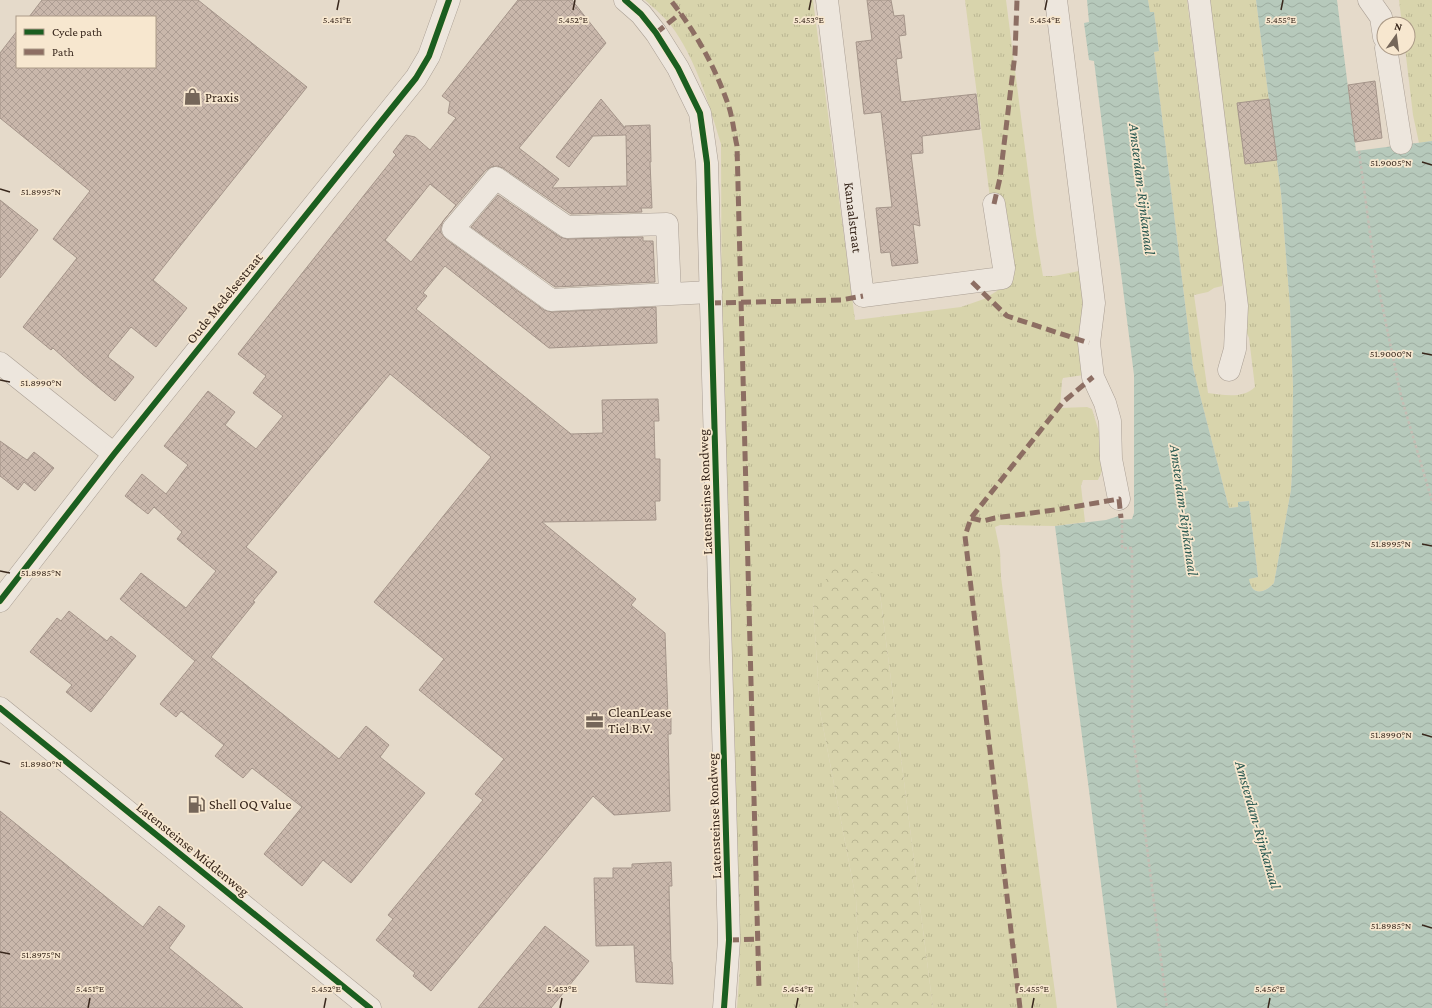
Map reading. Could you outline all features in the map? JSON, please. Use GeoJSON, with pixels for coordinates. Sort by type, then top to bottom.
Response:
{"type":"FeatureCollection","features":[{"type":"Feature","properties":{"kind":"street","name":"Oude Medelsestraat"},"geometry":{"type":"LineString","coordinates":[[0,601],[114,454],[416,78],[429,56],[449,0]]}},
{"type":"Feature","properties":{"kind":"street","name":"Latensteinse Rondweg"},"geometry":{"type":"LineString","coordinates":[[626,0],[641,14],[656,33],[678,68],[700,113],[707,163],[729,940],[724,1008]]}},
{"type":"Feature","properties":{"kind":"street","name":"Kanaalstraat"},"geometry":{"type":"LineString","coordinates":[[827,0],[863,296],[1002,278],[1004,268],[994,204]]}},
{"type":"Feature","properties":{"kind":"street"},"geometry":{"type":"LineString","coordinates":[[1056,0],[1094,302],[1089,343],[1093,377],[1105,403],[1110,421],[1111,458],[1120,508]]}},
{"type":"Feature","properties":{"kind":"street"},"geometry":{"type":"LineString","coordinates":[[1199,0],[1237,299],[1235,349],[1229,370]]}},
{"type":"Feature","properties":{"kind":"street"},"geometry":{"type":"LineString","coordinates":[[1369,0],[1380,16]]}},
{"type":"Feature","properties":{"kind":"street"},"geometry":{"type":"LineString","coordinates":[[1387,56],[1401,143]]}},
{"type":"Feature","properties":{"kind":"street"},"geometry":{"type":"LineString","coordinates":[[670,294],[667,224],[567,227],[496,178],[453,229],[551,300],[711,292]]}},
{"type":"Feature","properties":{"kind":"street"},"geometry":{"type":"LineString","coordinates":[[0,363],[114,454]]}},
{"type":"Feature","properties":{"kind":"street","name":"Latensteinse Middenweg"},"geometry":{"type":"LineString","coordinates":[[0,708],[370,1008]]}},
{"type":"Feature","properties":{"kind":"path"},"geometry":{"type":"LineString","coordinates":[[1359,151],[1375,271],[1401,396],[1432,501]]}},
{"type":"Feature","properties":{"kind":"path"},"geometry":{"type":"LineString","coordinates":[[1120,508],[1122,548],[1132,548],[1132,727],[1167,1008]]}},
{"type":"Feature","properties":{"kind":"green space"},"geometry":{"type":"Polygon","coordinates":[[[645,0],[813,0],[855,320],[961,307],[984,299],[997,291],[999,286],[991,206],[965,0],[1006,0],[1036,234],[1043,276],[1054,276],[1079,271],[1087,304],[1084,375],[1063,378],[1060,408],[1087,407],[1092,409],[1102,442],[1102,471],[1098,480],[1083,480],[1081,486],[1085,522],[1055,526],[1000,525],[995,527],[1000,551],[1001,577],[1057,1008],[933,1008],[880,594],[880,578],[813,602],[820,711],[856,899],[859,975],[853,1008],[737,1008],[740,967],[739,903],[729,656],[722,394],[721,144],[702,86],[683,44],[668,22],[645,0]]]}},
{"type":"Feature","properties":{"kind":"green space"},"geometry":{"type":"Polygon","coordinates":[[[1148,0],[1187,0],[1222,276],[1222,286],[1214,288],[1208,292],[1194,295],[1208,393],[1220,395],[1239,395],[1250,391],[1255,387],[1249,338],[1246,331],[1248,328],[1246,325],[1207,0],[1256,0],[1281,193],[1290,306],[1293,387],[1291,490],[1274,583],[1270,587],[1259,592],[1252,588],[1248,579],[1258,577],[1249,501],[1238,502],[1238,507],[1229,508],[1193,368],[1154,52],[1159,51],[1154,12],[1150,13],[1148,0]]]}},
{"type":"Feature","properties":{"kind":"green space"},"geometry":{"type":"Polygon","coordinates":[[[1399,0],[1432,0],[1432,141],[1419,143],[1413,115],[1406,56],[1416,56],[1416,16],[1401,16],[1399,0]]]}},
{"type":"Feature","properties":{"kind":"green space"},"geometry":{"type":"Polygon","coordinates":[[[833,567],[866,569],[880,577],[880,594],[933,1008],[853,1008],[859,975],[856,899],[820,711],[813,602],[833,567]]]}},
{"type":"Feature","properties":{"kind":"water","name":"Amsterdam-Rijnkanaal"},"geometry":{"type":"Polygon","coordinates":[[[1087,0],[1148,0],[1150,12],[1154,12],[1159,51],[1154,52],[1193,368],[1229,508],[1238,507],[1238,502],[1249,501],[1258,577],[1249,579],[1253,589],[1256,591],[1263,591],[1274,583],[1291,490],[1293,387],[1290,306],[1281,193],[1256,0],[1337,0],[1356,151],[1432,141],[1432,1008],[1117,1008],[1055,526],[1106,520],[1119,516],[1120,520],[1132,519],[1134,513],[1134,375],[1094,61],[1089,60],[1084,23],[1089,22],[1087,0]]]}},
{"type":"Feature","properties":{"kind":"building"},"geometry":{"type":"Polygon","coordinates":[[[42,0],[198,0],[307,87],[153,280],[187,308],[156,347],[131,327],[109,354],[108,357],[134,377],[115,401],[53,348],[51,350],[23,327],[77,258],[53,239],[90,191],[0,118],[0,53],[16,32],[16,68],[156,68],[156,16],[30,16],[42,0]]]}},
{"type":"Feature","properties":{"kind":"building"},"geometry":{"type":"Polygon","coordinates":[[[518,0],[572,0],[606,43],[519,148],[559,179],[552,188],[627,186],[626,135],[593,136],[569,167],[556,157],[601,99],[625,128],[625,126],[650,125],[652,208],[641,208],[642,212],[571,214],[503,168],[497,166],[486,170],[449,214],[456,205],[430,184],[385,240],[411,262],[443,222],[441,233],[446,239],[544,310],[552,312],[656,307],[657,343],[549,348],[445,266],[423,293],[427,296],[416,309],[571,434],[603,433],[602,400],[658,399],[659,421],[654,421],[655,459],[660,459],[660,501],[655,501],[656,520],[542,522],[636,599],[631,605],[665,633],[668,715],[671,715],[671,734],[668,734],[670,811],[614,815],[593,796],[431,991],[413,976],[415,973],[376,940],[393,919],[388,915],[483,800],[475,794],[504,759],[419,690],[444,659],[374,602],[491,457],[390,374],[246,547],[277,572],[211,657],[339,759],[366,726],[389,745],[380,757],[425,793],[351,883],[323,860],[302,886],[264,854],[302,807],[252,768],[243,778],[215,756],[224,745],[181,711],[176,717],[160,704],[195,661],[120,599],[141,573],[186,608],[216,571],[177,539],[182,532],[154,507],[148,514],[125,496],[142,474],[166,494],[188,465],[164,446],[208,391],[235,412],[225,425],[256,449],[283,416],[253,393],[266,376],[238,354],[396,155],[393,152],[406,135],[415,137],[430,150],[456,118],[448,113],[450,102],[442,96],[518,0]]]}},
{"type":"Feature","properties":{"kind":"building"},"geometry":{"type":"Polygon","coordinates":[[[867,0],[891,0],[894,16],[904,15],[906,35],[899,36],[902,58],[896,59],[901,102],[976,94],[980,129],[922,136],[923,153],[911,154],[920,226],[913,224],[918,263],[892,266],[890,252],[881,253],[876,208],[892,207],[881,112],[864,114],[856,42],[872,40],[867,0]]]}},
{"type":"Feature","properties":{"kind":"building"},"geometry":{"type":"Polygon","coordinates":[[[1375,81],[1382,138],[1355,142],[1348,85],[1375,81]]]}},
{"type":"Feature","properties":{"kind":"building"},"geometry":{"type":"Polygon","coordinates":[[[1269,99],[1277,160],[1245,164],[1237,103],[1269,99]]]}},
{"type":"Feature","properties":{"kind":"building"},"geometry":{"type":"Polygon","coordinates":[[[498,195],[560,237],[567,239],[643,237],[643,241],[653,241],[655,282],[555,287],[471,227],[498,195]]]}},
{"type":"Feature","properties":{"kind":"building"},"geometry":{"type":"Polygon","coordinates":[[[0,200],[38,230],[0,278],[0,200]]]}},
{"type":"Feature","properties":{"kind":"building"},"geometry":{"type":"Polygon","coordinates":[[[0,441],[27,460],[34,452],[54,468],[35,491],[24,482],[18,490],[0,476],[0,441]]]}},
{"type":"Feature","properties":{"kind":"building"},"geometry":{"type":"Polygon","coordinates":[[[69,611],[107,641],[111,636],[136,656],[91,712],[66,692],[72,685],[30,652],[57,618],[61,621],[69,611]]]}},
{"type":"Feature","properties":{"kind":"building"},"geometry":{"type":"Polygon","coordinates":[[[0,811],[143,927],[159,906],[185,926],[169,948],[243,1008],[0,1008],[0,811]]]}},
{"type":"Feature","properties":{"kind":"building"},"geometry":{"type":"Polygon","coordinates":[[[671,862],[672,886],[669,886],[673,984],[636,982],[634,945],[596,946],[594,878],[613,878],[613,868],[632,868],[632,864],[671,862]]]}},
{"type":"Feature","properties":{"kind":"building"},"geometry":{"type":"Polygon","coordinates":[[[545,926],[589,961],[551,1008],[478,1008],[545,926]]]}},
{"type":"Feature","properties":{"kind":"marked path"},"geometry":{"type":"LineString","coordinates":[[994,204],[1000,178],[1015,54],[1017,0]]}},
{"type":"Feature","properties":{"kind":"marked path"},"geometry":{"type":"LineString","coordinates":[[672,2],[698,39],[718,79],[732,117],[737,146],[759,989]]}},
{"type":"Feature","properties":{"kind":"marked path"},"geometry":{"type":"LineString","coordinates":[[656,33],[681,13]]}},
{"type":"Feature","properties":{"kind":"marked path"},"geometry":{"type":"LineString","coordinates":[[972,282],[1007,316],[1089,343]]}},
{"type":"Feature","properties":{"kind":"marked path"},"geometry":{"type":"LineString","coordinates":[[711,303],[841,300],[863,296]]}},
{"type":"Feature","properties":{"kind":"marked path"},"geometry":{"type":"LineString","coordinates":[[1020,1008],[965,536],[971,518],[1063,402],[1093,377]]}},
{"type":"Feature","properties":{"kind":"marked path"},"geometry":{"type":"LineString","coordinates":[[971,518],[983,521],[1119,499],[1121,518]]}},
{"type":"Feature","properties":{"kind":"marked path"},"geometry":{"type":"LineString","coordinates":[[729,940],[758,939]]}},
{"type":"Feature","properties":{"kind":"cycle path"},"geometry":{"type":"LineString","coordinates":[[0,601],[114,454],[416,78],[429,56],[449,0]]}},
{"type":"Feature","properties":{"kind":"cycle path"},"geometry":{"type":"LineString","coordinates":[[625,0],[641,14],[656,33],[678,68],[700,113],[707,163],[729,940],[724,1008]]}},
{"type":"Feature","properties":{"kind":"cycle path"},"geometry":{"type":"LineString","coordinates":[[0,708],[370,1008]]}},
{"type":"Feature","properties":{"kind":"place","name":"Praxis"},"geometry":{"type":"Point","coordinates":[192,97]}},
{"type":"Feature","properties":{"kind":"place","name":"CleanLease Tiel B.V."},"geometry":{"type":"Point","coordinates":[595,720]}},
{"type":"Feature","properties":{"kind":"place","name":"Shell OQ Value"},"geometry":{"type":"Point","coordinates":[196,804]}}]}
